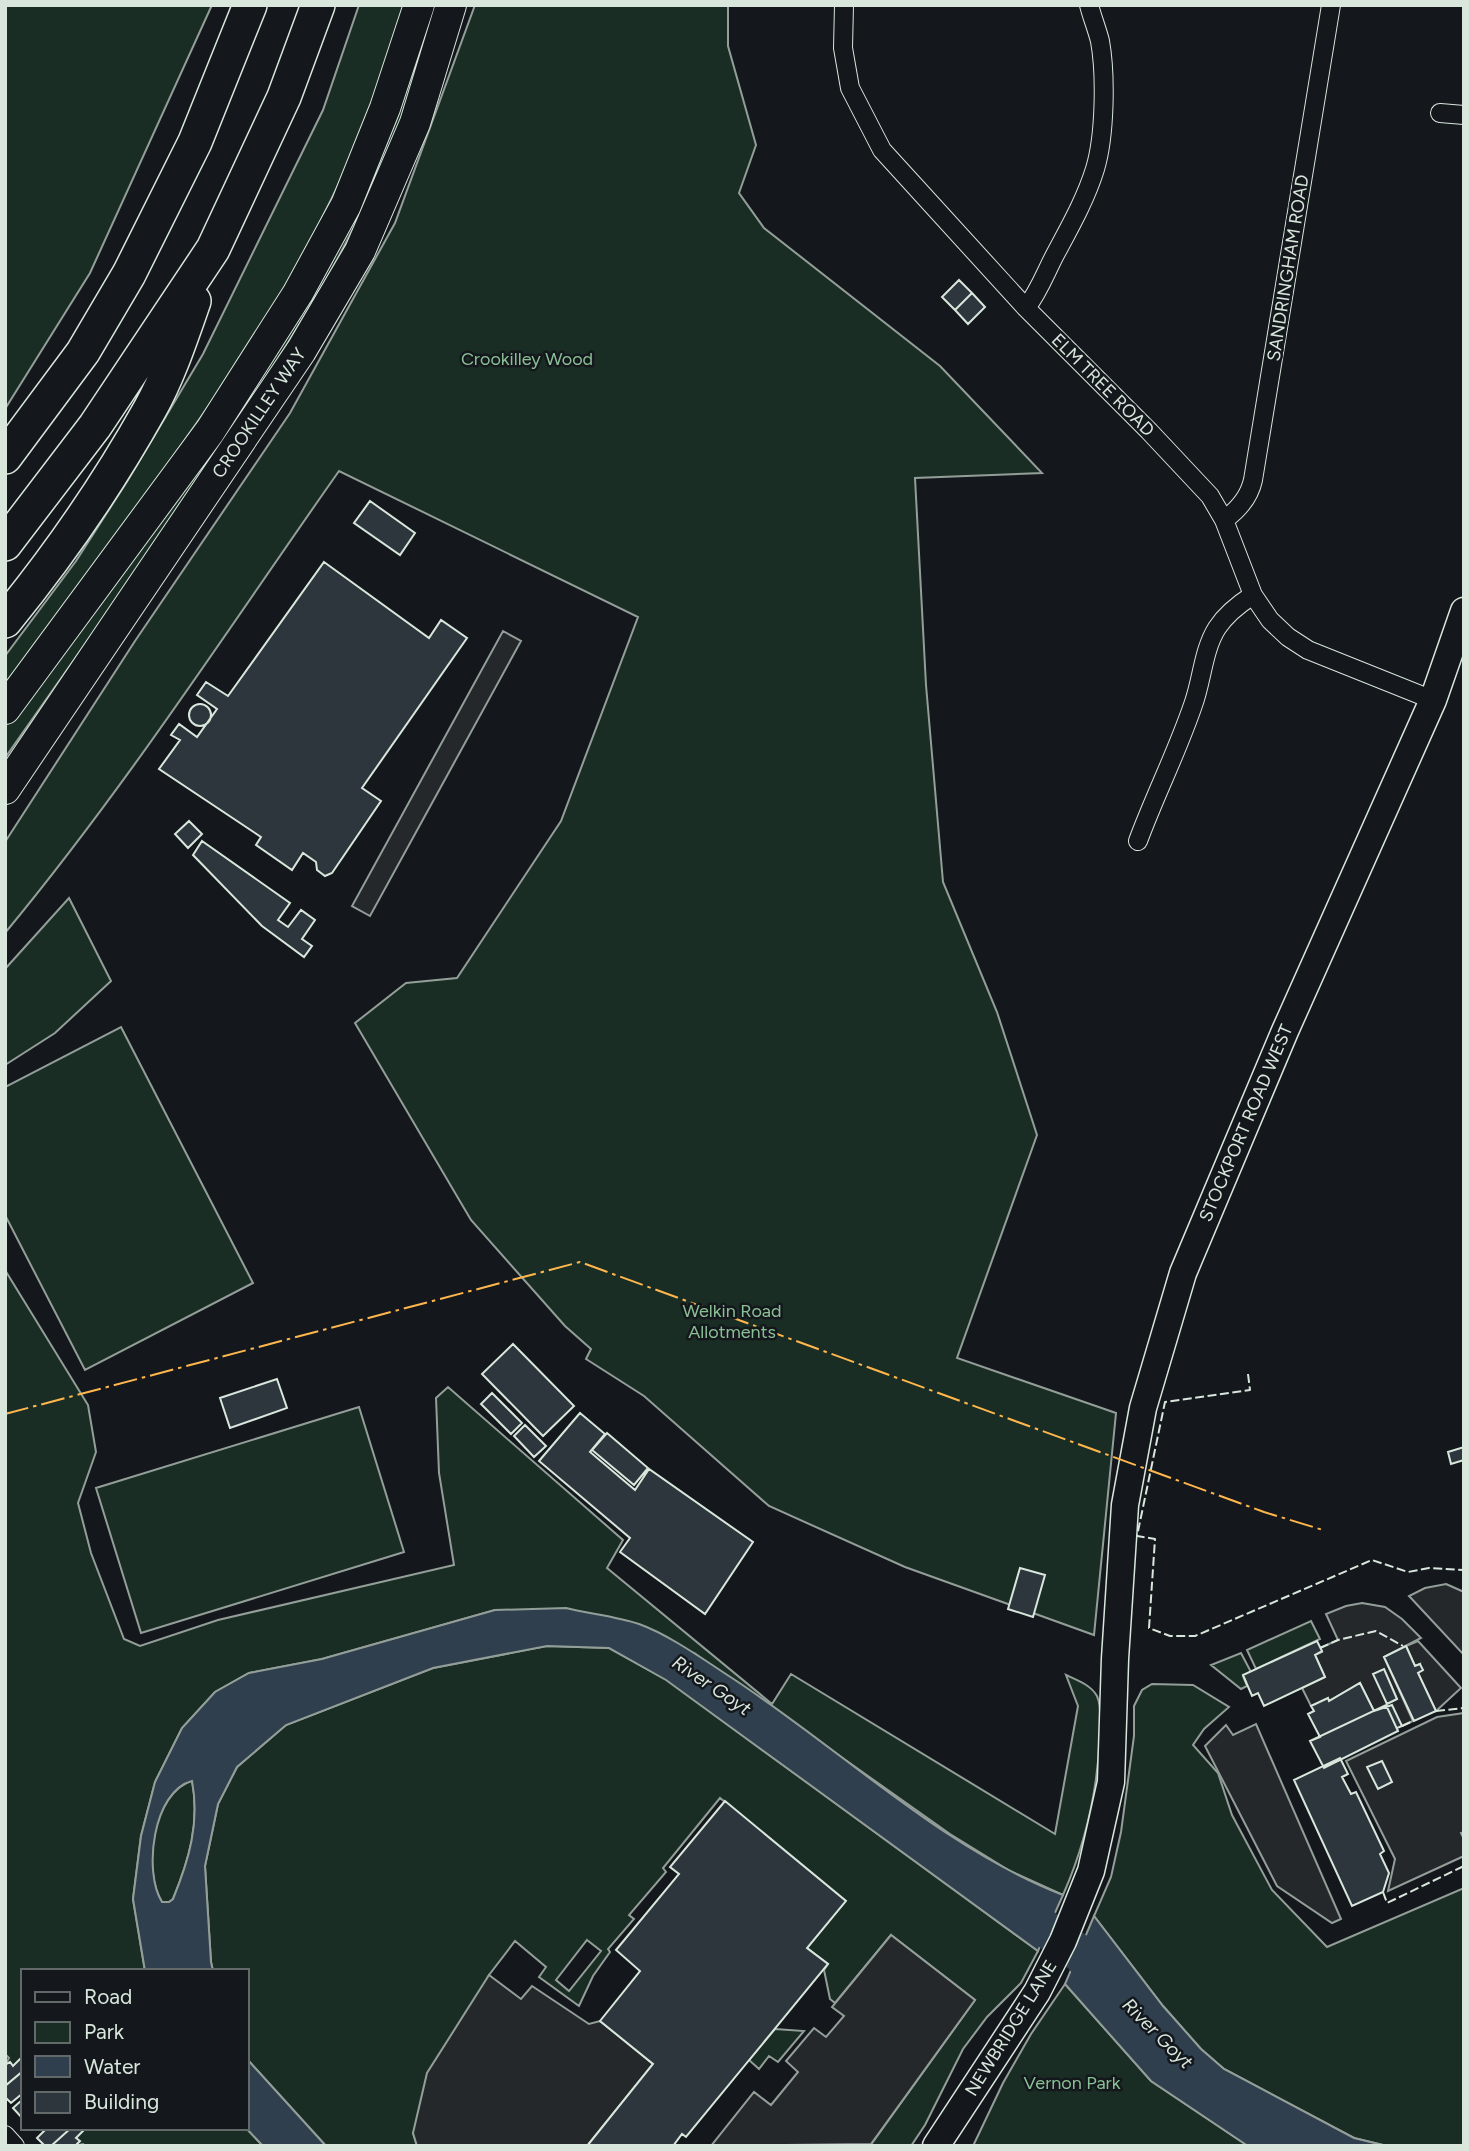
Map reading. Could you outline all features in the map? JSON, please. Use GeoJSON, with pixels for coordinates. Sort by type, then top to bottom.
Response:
{"type":"FeatureCollection","features":[{"type":"Feature","properties":{"kind":"highway"},"geometry":{"type":"LineString","coordinates":[[5,457],[83,352],[130,274],[195,142],[250,5]]}},
{"type":"Feature","properties":{"kind":"highway"},"geometry":{"type":"LineString","coordinates":[[5,621],[63,546],[150,409],[171,365],[213,249],[284,97],[318,5]]}},
{"type":"Feature","properties":{"kind":"highway"},"geometry":{"type":"LineString","coordinates":[[5,544],[95,426],[213,249]]}},
{"type":"Feature","properties":{"kind":"main road","name":"CROOKILLEY WAY"},"geometry":{"type":"LineString","coordinates":[[5,709],[210,431],[298,293],[346,205],[385,108],[419,5]]}},
{"type":"Feature","properties":{"kind":"main road","name":"CROOKILLEY WAY"},"geometry":{"type":"LineString","coordinates":[[5,789],[301,351],[360,251],[415,123],[451,5]]}},
{"type":"Feature","properties":{"kind":"main road","name":"STOCKPORT ROAD WEST"},"geometry":{"type":"LineString","coordinates":[[1115,1659],[1125,1504],[1143,1408],[1183,1273],[1285,1031],[1433,700],[1464,611]]}},
{"type":"Feature","properties":{"kind":"main road","name":"NEWBRIDGE LANE"},"geometry":{"type":"LineString","coordinates":[[936,2146],[1037,1992],[1082,1899],[1098,1845],[1111,1782],[1115,1659]]}},
{"type":"Feature","properties":{"kind":"street","name":"ELM TREE ROAD"},"geometry":{"type":"LineString","coordinates":[[844,5],[842,48],[850,88],[882,150],[1026,307],[1210,496],[1224,520],[1253,595],[1270,620],[1288,637],[1308,650],[1433,700]]}},
{"type":"Feature","properties":{"kind":"street"},"geometry":{"type":"LineString","coordinates":[[1026,307],[1038,293],[1081,207],[1096,168],[1103,124],[1100,42],[1088,5]]}},
{"type":"Feature","properties":{"kind":"street","name":"SANDRINGHAM ROAD"},"geometry":{"type":"LineString","coordinates":[[1224,520],[1235,513],[1253,480],[1331,5]]}},
{"type":"Feature","properties":{"kind":"street"},"geometry":{"type":"LineString","coordinates":[[1440,113],[1464,115]]}},
{"type":"Feature","properties":{"kind":"street"},"geometry":{"type":"LineString","coordinates":[[1138,841],[1198,692],[1211,638],[1233,610],[1253,595]]}},
{"type":"Feature","properties":{"kind":"street"},"geometry":{"type":"LineString","coordinates":[[5,2135],[15,2146]]}},
{"type":"Feature","properties":{"kind":"green space"},"geometry":{"type":"Polygon","coordinates":[[[5,5],[212,5],[90,273],[5,409],[5,5]]]}},
{"type":"Feature","properties":{"kind":"green space"},"geometry":{"type":"Polygon","coordinates":[[[359,5],[407,5],[365,131],[319,224],[276,303],[229,377],[5,685],[5,656],[76,561],[203,354],[323,110],[359,5]]]}},
{"type":"Feature","properties":{"kind":"green space"},"geometry":{"type":"Polygon","coordinates":[[[434,5],[439,5],[396,133],[369,196],[327,278],[206,469],[5,758],[5,724],[183,483],[394,125],[434,5]]]}},
{"type":"Feature","properties":{"kind":"green space"},"geometry":{"type":"Polygon","coordinates":[[[475,5],[728,5],[728,46],[756,145],[739,193],[764,228],[940,366],[1042,473],[915,478],[926,685],[943,882],[997,1012],[1037,1135],[957,1358],[1116,1413],[1094,1635],[905,1567],[769,1506],[644,1396],[586,1359],[591,1349],[565,1326],[471,1220],[355,1023],[406,983],[457,978],[561,821],[638,617],[339,471],[135,764],[50,878],[5,933],[5,842],[135,641],[290,413],[395,223],[475,5]]]}},
{"type":"Feature","properties":{"kind":"green space"},"geometry":{"type":"Polygon","coordinates":[[[69,898],[111,981],[55,1033],[5,1065],[5,969],[69,898]]]}},
{"type":"Feature","properties":{"kind":"green space"},"geometry":{"type":"Polygon","coordinates":[[[121,1027],[253,1283],[85,1370],[5,1215],[5,1087],[121,1027]]]}},
{"type":"Feature","properties":{"kind":"green space"},"geometry":{"type":"Polygon","coordinates":[[[5,1270],[88,1405],[96,1452],[78,1503],[91,1553],[124,1639],[140,1646],[218,1620],[454,1565],[439,1473],[436,1398],[448,1387],[623,1540],[607,1568],[772,1704],[791,1674],[1055,1834],[1078,1706],[1066,1675],[1091,1689],[1099,1700],[1100,1733],[1093,1795],[1084,1836],[1063,1895],[1010,1871],[950,1834],[694,1653],[495,1610],[322,1659],[249,1673],[215,1692],[182,1728],[155,1782],[141,1836],[133,1899],[145,1969],[21,1969],[21,2059],[13,2066],[10,2062],[5,2065],[9,2058],[5,2054],[5,1270]]]}},
{"type":"Feature","properties":{"kind":"green space"},"geometry":{"type":"Polygon","coordinates":[[[359,1407],[404,1552],[141,1633],[96,1488],[359,1407]]]}},
{"type":"Feature","properties":{"kind":"green space"},"geometry":{"type":"Polygon","coordinates":[[[1311,1621],[1320,1639],[1256,1669],[1247,1650],[1311,1621]]]}},
{"type":"Feature","properties":{"kind":"green space"},"geometry":{"type":"Polygon","coordinates":[[[547,1646],[609,1648],[667,1680],[1038,1951],[1021,1983],[987,2017],[963,2049],[925,2125],[911,2146],[870,2146],[975,2000],[891,1935],[835,2003],[830,1999],[824,1970],[828,1964],[807,1948],[845,1901],[720,1798],[663,1868],[666,1872],[629,1915],[634,1919],[608,1949],[610,1952],[593,1976],[579,2006],[539,1977],[546,1967],[515,1941],[489,1975],[413,2133],[417,2146],[326,2146],[248,2060],[248,1969],[213,1969],[211,1962],[205,1866],[218,1804],[237,1767],[286,1725],[433,1668],[547,1646]],[[587,1940],[556,1980],[569,1991],[601,1951],[587,1940]]]}},
{"type":"Feature","properties":{"kind":"green space"},"geometry":{"type":"Polygon","coordinates":[[[1241,1653],[1251,1672],[1243,1676],[1247,1686],[1241,1689],[1211,1665],[1241,1653]]]}},
{"type":"Feature","properties":{"kind":"green space"},"geometry":{"type":"Polygon","coordinates":[[[1152,1684],[1193,1685],[1229,1707],[1204,1729],[1193,1745],[1218,1773],[1232,1815],[1272,1890],[1327,1947],[1464,1888],[1464,2146],[1387,2146],[1354,2138],[1224,2069],[1201,2049],[1163,2006],[1094,1916],[1111,1877],[1121,1832],[1134,1736],[1134,1706],[1142,1690],[1152,1684]]]}},
{"type":"Feature","properties":{"kind":"green space"},"geometry":{"type":"Polygon","coordinates":[[[192,1780],[195,1811],[192,1841],[173,1899],[162,1902],[153,1871],[154,1834],[168,1801],[178,1788],[192,1780]]]}},
{"type":"Feature","properties":{"kind":"green space","name":"Vernon Park"},"geometry":{"type":"Polygon","coordinates":[[[1065,1984],[1151,2081],[1248,2146],[973,2146],[1003,2083],[1031,2034],[1065,1984]]]}},
{"type":"Feature","properties":{"kind":"green space"},"geometry":{"type":"Polygon","coordinates":[[[775,2029],[804,2031],[778,2062],[769,2056],[759,2069],[749,2060],[775,2029]]]}},
{"type":"Feature","properties":{"kind":"green space"},"geometry":{"type":"Polygon","coordinates":[[[82,2130],[248,2130],[263,2146],[75,2146],[79,2141],[76,2138],[82,2130]]]}},
{"type":"Feature","properties":{"kind":"shaded area"},"geometry":{"type":"Polygon","coordinates":[[[503,631],[521,641],[370,916],[352,906],[503,631]]]}},
{"type":"Feature","properties":{"kind":"shaded area"},"geometry":{"type":"Polygon","coordinates":[[[1446,1584],[1464,1592],[1464,1655],[1409,1596],[1425,1588],[1446,1584]]]}},
{"type":"Feature","properties":{"kind":"shaded area"},"geometry":{"type":"Polygon","coordinates":[[[1362,1603],[1385,1607],[1421,1638],[1384,1657],[1413,1721],[1402,1726],[1387,1706],[1374,1711],[1360,1683],[1329,1701],[1328,1699],[1311,1706],[1302,1688],[1325,1677],[1315,1655],[1322,1652],[1320,1648],[1338,1640],[1326,1614],[1362,1603]],[[1384,1670],[1374,1674],[1387,1704],[1397,1699],[1384,1670]]]}},
{"type":"Feature","properties":{"kind":"shaded area"},"geometry":{"type":"Polygon","coordinates":[[[1418,1641],[1461,1688],[1436,1711],[1418,1673],[1420,1664],[1415,1666],[1406,1646],[1418,1641]]]}},
{"type":"Feature","properties":{"kind":"shaded area"},"geometry":{"type":"Polygon","coordinates":[[[1464,1713],[1464,1832],[1461,1833],[1464,1839],[1464,1856],[1388,1891],[1395,1859],[1346,1761],[1437,1717],[1464,1713]]]}},
{"type":"Feature","properties":{"kind":"shaded area"},"geometry":{"type":"Polygon","coordinates":[[[1256,1724],[1341,1919],[1332,1923],[1277,1886],[1205,1746],[1226,1725],[1233,1735],[1256,1724]]]}},
{"type":"Feature","properties":{"kind":"shaded area"},"geometry":{"type":"Polygon","coordinates":[[[891,1935],[975,2000],[871,2144],[711,2146],[754,2092],[771,2105],[798,2072],[786,2061],[814,2028],[826,2037],[844,2016],[832,2007],[891,1935]]]}},
{"type":"Feature","properties":{"kind":"shaded area"},"geometry":{"type":"Polygon","coordinates":[[[489,1975],[521,1999],[532,1986],[589,2024],[600,2021],[653,2064],[587,2146],[417,2146],[413,2133],[427,2073],[489,1975]]]}},
{"type":"Feature","properties":{"kind":"water"},"geometry":{"type":"Polygon","coordinates":[[[566,1608],[630,1621],[688,1649],[735,1680],[894,1797],[976,1852],[1063,1895],[1038,1951],[666,1680],[609,1648],[547,1646],[433,1668],[286,1725],[237,1767],[218,1804],[205,1866],[213,1969],[145,1969],[133,1899],[141,1836],[155,1782],[182,1728],[215,1692],[249,1673],[322,1659],[495,1610],[566,1608]],[[192,1781],[179,1788],[168,1800],[160,1816],[155,1834],[153,1872],[162,1902],[173,1899],[184,1870],[192,1841],[195,1812],[192,1781]]]}},
{"type":"Feature","properties":{"kind":"water"},"geometry":{"type":"Polygon","coordinates":[[[1094,1916],[1163,2006],[1201,2049],[1224,2069],[1354,2138],[1387,2146],[1248,2146],[1151,2081],[1065,1984],[1094,1916]]]}},
{"type":"Feature","properties":{"kind":"water"},"geometry":{"type":"Polygon","coordinates":[[[248,2060],[326,2146],[263,2146],[248,2130],[248,2060]]]}},
{"type":"Feature","properties":{"kind":"building"},"geometry":{"type":"Polygon","coordinates":[[[959,280],[972,293],[955,310],[942,297],[959,280]]]}},
{"type":"Feature","properties":{"kind":"building"},"geometry":{"type":"Polygon","coordinates":[[[972,293],[985,307],[968,324],[955,310],[972,293]]]}},
{"type":"Feature","properties":{"kind":"building"},"geometry":{"type":"Polygon","coordinates":[[[370,501],[415,533],[400,555],[354,523],[370,501]]]}},
{"type":"Feature","properties":{"kind":"building"},"geometry":{"type":"Polygon","coordinates":[[[324,562],[429,638],[441,620],[467,638],[362,788],[381,801],[332,873],[325,876],[317,870],[316,862],[303,853],[292,870],[256,845],[261,837],[159,769],[180,740],[171,735],[179,724],[197,737],[217,709],[197,695],[206,682],[228,696],[324,562]]]}},
{"type":"Feature","properties":{"kind":"building"},"geometry":{"type":"Polygon","coordinates":[[[200,704],[208,707],[211,715],[208,723],[200,726],[192,723],[189,715],[192,707],[200,704]]]}},
{"type":"Feature","properties":{"kind":"building"},"geometry":{"type":"Polygon","coordinates":[[[189,821],[202,834],[188,848],[175,834],[189,821]]]}},
{"type":"Feature","properties":{"kind":"building"},"geometry":{"type":"Polygon","coordinates":[[[202,841],[290,903],[278,920],[288,927],[301,910],[315,920],[302,939],[312,946],[304,957],[262,926],[193,855],[202,841]]]}},
{"type":"Feature","properties":{"kind":"building"},"geometry":{"type":"Polygon","coordinates":[[[513,1344],[574,1406],[543,1436],[482,1374],[513,1344]]]}},
{"type":"Feature","properties":{"kind":"building"},"geometry":{"type":"Polygon","coordinates":[[[277,1379],[287,1408],[230,1428],[220,1398],[277,1379]]]}},
{"type":"Feature","properties":{"kind":"building"},"geometry":{"type":"Polygon","coordinates":[[[492,1393],[522,1423],[511,1434],[481,1404],[492,1393]]]}},
{"type":"Feature","properties":{"kind":"building"},"geometry":{"type":"Polygon","coordinates":[[[580,1413],[605,1434],[590,1452],[635,1490],[649,1469],[753,1542],[705,1614],[620,1552],[630,1538],[539,1461],[580,1413]]]}},
{"type":"Feature","properties":{"kind":"building"},"geometry":{"type":"Polygon","coordinates":[[[525,1425],[546,1446],[534,1457],[514,1436],[525,1425]]]}},
{"type":"Feature","properties":{"kind":"building"},"geometry":{"type":"Polygon","coordinates":[[[607,1433],[648,1468],[634,1485],[592,1450],[607,1433]]]}},
{"type":"Feature","properties":{"kind":"building"},"geometry":{"type":"Polygon","coordinates":[[[1464,1447],[1464,1460],[1451,1464],[1448,1452],[1464,1447]]]}},
{"type":"Feature","properties":{"kind":"building"},"geometry":{"type":"Polygon","coordinates":[[[1020,1568],[1045,1575],[1033,1617],[1008,1609],[1020,1568]]]}},
{"type":"Feature","properties":{"kind":"building"},"geometry":{"type":"Polygon","coordinates":[[[1317,1641],[1322,1651],[1315,1655],[1325,1677],[1264,1706],[1258,1693],[1252,1696],[1243,1675],[1317,1641]]]}},
{"type":"Feature","properties":{"kind":"building"},"geometry":{"type":"Polygon","coordinates":[[[1406,1646],[1415,1666],[1420,1664],[1423,1670],[1418,1673],[1436,1711],[1414,1721],[1384,1657],[1406,1646]]]}},
{"type":"Feature","properties":{"kind":"building"},"geometry":{"type":"Polygon","coordinates":[[[1384,1669],[1397,1699],[1387,1704],[1373,1674],[1384,1669]]]}},
{"type":"Feature","properties":{"kind":"building"},"geometry":{"type":"Polygon","coordinates":[[[1360,1683],[1374,1711],[1392,1705],[1402,1726],[1397,1728],[1398,1731],[1324,1768],[1310,1741],[1320,1737],[1308,1714],[1314,1711],[1311,1706],[1328,1698],[1329,1701],[1360,1683]]]}},
{"type":"Feature","properties":{"kind":"building"},"geometry":{"type":"Polygon","coordinates":[[[1386,1705],[1398,1731],[1324,1768],[1310,1741],[1386,1705]]]}},
{"type":"Feature","properties":{"kind":"building"},"geometry":{"type":"Polygon","coordinates":[[[1340,1758],[1348,1774],[1342,1777],[1351,1794],[1356,1792],[1384,1851],[1380,1854],[1389,1873],[1383,1892],[1352,1906],[1294,1780],[1340,1758]]]}},
{"type":"Feature","properties":{"kind":"building"},"geometry":{"type":"Polygon","coordinates":[[[1382,1761],[1392,1782],[1378,1789],[1367,1767],[1382,1761]]]}},
{"type":"Feature","properties":{"kind":"building"},"geometry":{"type":"Polygon","coordinates":[[[725,1801],[846,1901],[807,1948],[828,1964],[686,2137],[682,2134],[673,2146],[587,2146],[653,2064],[600,2021],[640,1971],[616,1950],[679,1874],[670,1867],[725,1801]]]}},
{"type":"Feature","properties":{"kind":"building"},"geometry":{"type":"Polygon","coordinates":[[[21,2058],[21,2073],[5,2086],[5,2065],[10,2062],[13,2066],[21,2058]]]}},
{"type":"Feature","properties":{"kind":"building"},"geometry":{"type":"Polygon","coordinates":[[[21,2073],[21,2095],[11,2103],[5,2097],[5,2086],[21,2073]]]}},
{"type":"Feature","properties":{"kind":"building"},"geometry":{"type":"Polygon","coordinates":[[[21,2101],[21,2117],[13,2108],[21,2101]]]}},
{"type":"Feature","properties":{"kind":"building"},"geometry":{"type":"Polygon","coordinates":[[[45,2130],[69,2130],[51,2146],[45,2146],[37,2138],[45,2130]]]}},
{"type":"Feature","properties":{"kind":"building"},"geometry":{"type":"Polygon","coordinates":[[[69,2130],[84,2130],[76,2138],[80,2141],[75,2146],[51,2146],[69,2130]]]}},
{"type":"Feature","properties":{"kind":"waterway","name":"River Goyt"},"geometry":{"type":"LineString","coordinates":[[1006,1900],[1079,1953],[1114,1990]]}},
{"type":"Feature","properties":{"kind":"fence"},"geometry":{"type":"LineString","coordinates":[[1248,1374],[1250,1390],[1165,1402],[1137,1536],[1155,1539],[1149,1628],[1170,1636],[1195,1636],[1372,1560],[1408,1572],[1429,1568],[1464,1570]]}},
{"type":"Feature","properties":{"kind":"fence"},"geometry":{"type":"LineString","coordinates":[[1320,1648],[1338,1640],[1376,1631],[1403,1646]]}},
{"type":"Feature","properties":{"kind":"fence"},"geometry":{"type":"LineString","coordinates":[[1436,1711],[1464,1708]]}},
{"type":"Feature","properties":{"kind":"fence"},"geometry":{"type":"LineString","coordinates":[[1402,1726],[1413,1721]]}},
{"type":"Feature","properties":{"kind":"fence"},"geometry":{"type":"LineString","coordinates":[[1383,1892],[1387,1903],[1464,1866]]}},
{"type":"Feature","properties":{"kind":"power"},"geometry":{"type":"LineString","coordinates":[[5,1414],[580,1262],[1264,1512],[1323,1530]]}},
{"type":"Feature","properties":{"kind":"park label","name":"Crookilley Wood"},"geometry":{"type":"Point","coordinates":[527,359]}},
{"type":"Feature","properties":{"kind":"park label","name":"Welkin Road Allotments"},"geometry":{"type":"Point","coordinates":[732,1321]}}]}
